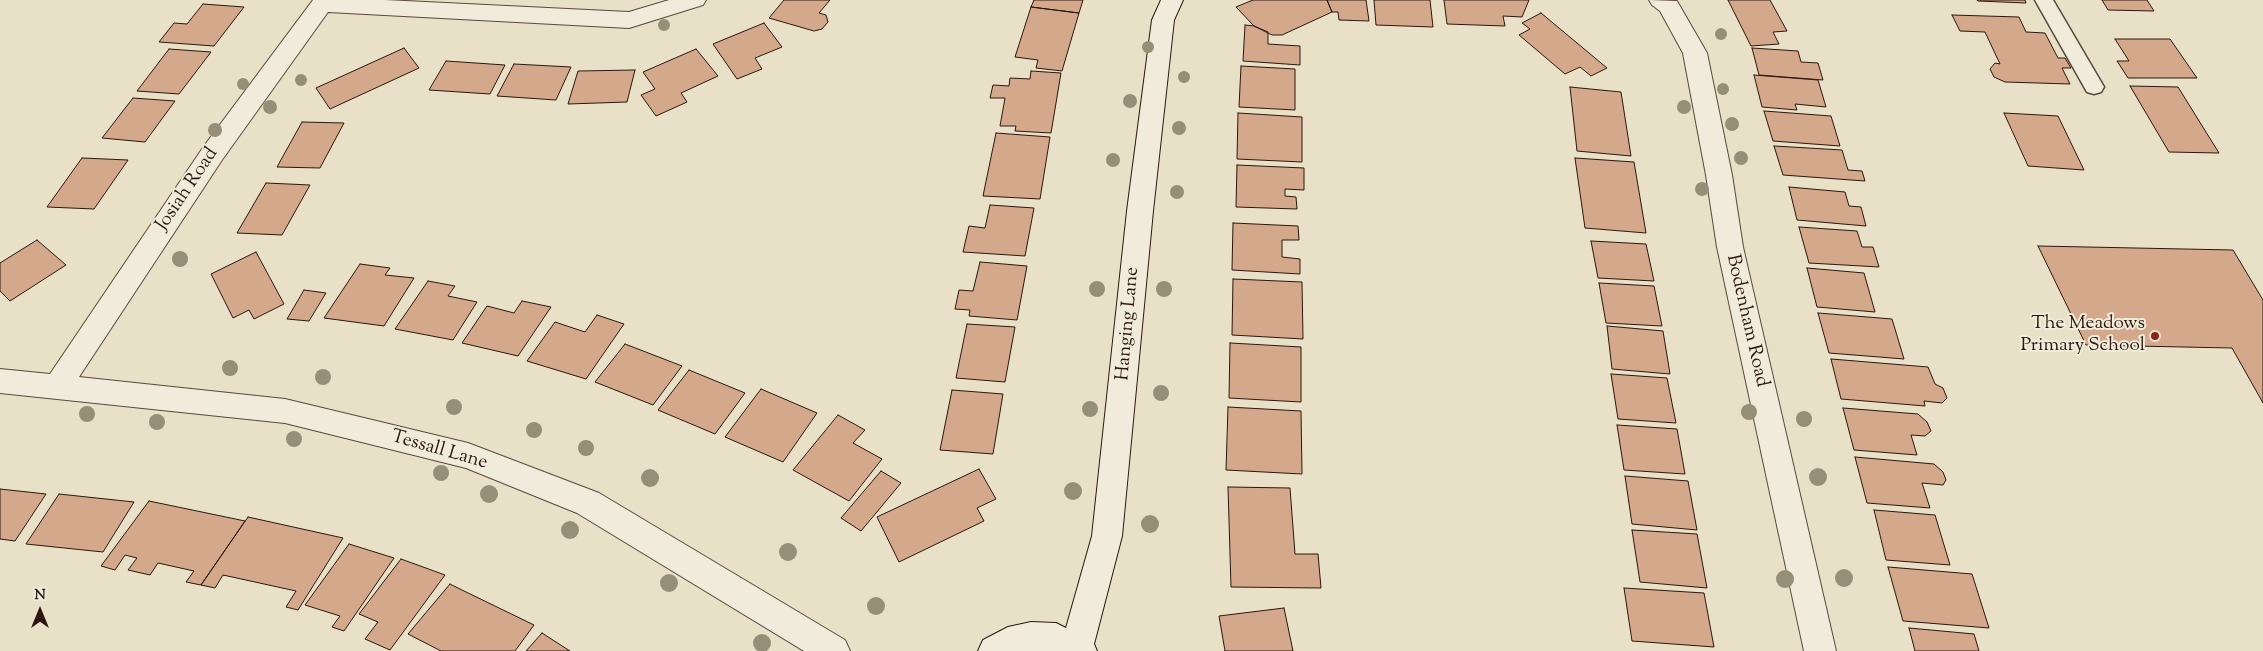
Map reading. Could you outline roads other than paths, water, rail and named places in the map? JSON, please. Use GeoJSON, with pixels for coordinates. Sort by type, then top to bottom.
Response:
{"type":"FeatureCollection","features":[{"type":"Feature","properties":{"kind":"street"},"geometry":{"type":"LineString","coordinates":[[323,2],[531,16],[629,20],[695,0]]}},
{"type":"Feature","properties":{"kind":"street","name":"Hanging Lane"},"geometry":{"type":"LineString","coordinates":[[1079,649],[1107,536],[1140,212],[1163,20],[1172,0]]}},
{"type":"Feature","properties":{"kind":"street","name":"Bodenham Road"},"geometry":{"type":"LineString","coordinates":[[1660,0],[1670,6],[1695,53],[1719,175],[1730,247],[1820,651]]}},
{"type":"Feature","properties":{"kind":"street","name":"Josiah Road"},"geometry":{"type":"LineString","coordinates":[[58,386],[213,153],[323,2]]}},
{"type":"Feature","properties":{"kind":"street","name":"Tessall Lane"},"geometry":{"type":"LineString","coordinates":[[0,381],[285,411],[468,456],[588,503],[834,651]]}},
{"type":"Feature","properties":{"kind":"street"},"geometry":{"type":"LineString","coordinates":[[994,651],[1008,643],[1031,637],[1056,639],[1079,649]]}},
{"type":"Feature","properties":{"kind":"lane"},"geometry":{"type":"LineString","coordinates":[[2044,0],[2094,87]]}},
{"type":"Feature","properties":{"kind":"place","name":"The Meadows Primary School"},"geometry":{"type":"Point","coordinates":[2155,336]}}]}
